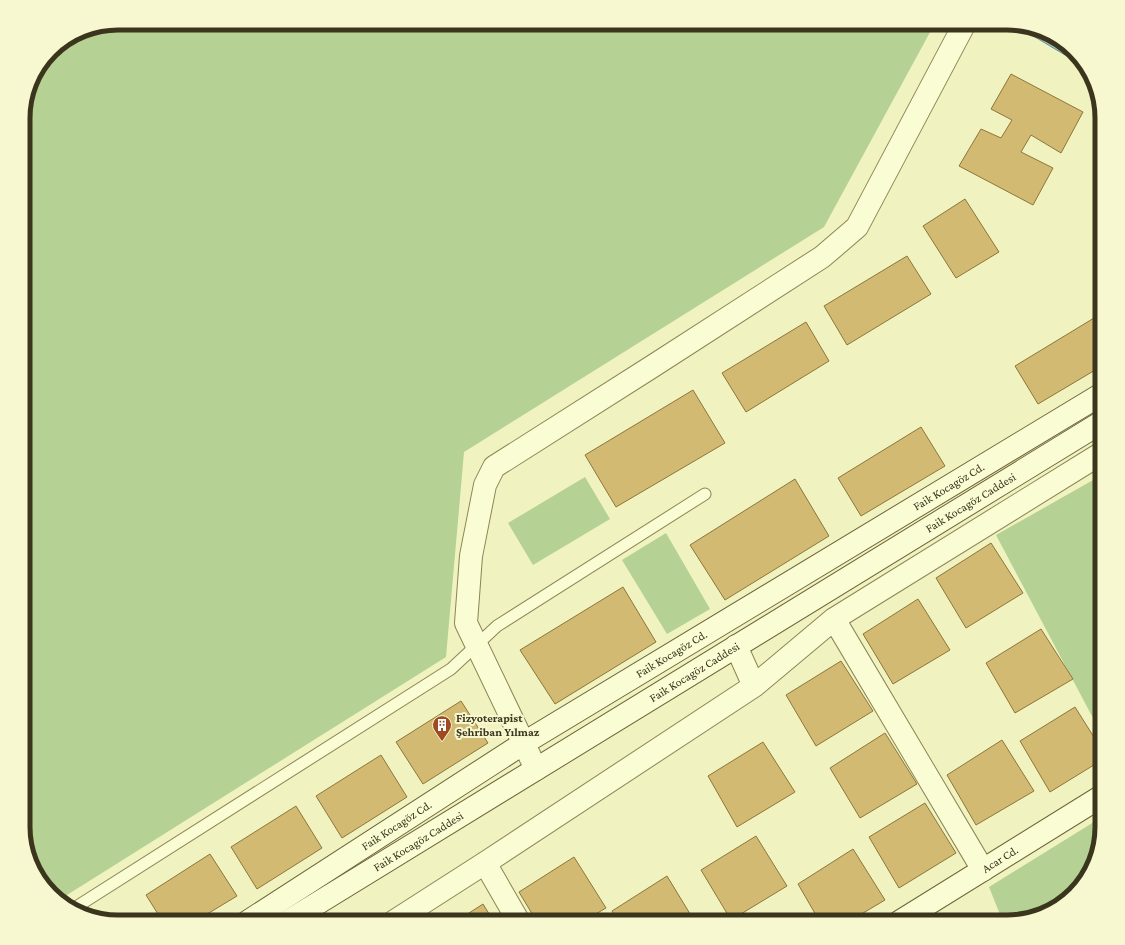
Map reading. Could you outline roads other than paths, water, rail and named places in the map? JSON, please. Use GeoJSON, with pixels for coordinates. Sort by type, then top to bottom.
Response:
{"type":"FeatureCollection","features":[{"type":"Feature","properties":{"kind":"street"},"geometry":{"type":"LineString","coordinates":[[536,769],[466,624],[471,556],[485,485],[494,467],[822,258],[857,227],[961,30]]}},
{"type":"Feature","properties":{"kind":"street","name":"Faik Kocagöz Cd."},"geometry":{"type":"LineString","coordinates":[[258,915],[524,743],[1095,398]]}},
{"type":"Feature","properties":{"kind":"street","name":"Faik Kocagöz Caddesi"},"geometry":{"type":"LineString","coordinates":[[298,915],[1095,426]]}},
{"type":"Feature","properties":{"kind":"street"},"geometry":{"type":"LineString","coordinates":[[404,915],[754,686],[834,619],[1095,456]]}},
{"type":"Feature","properties":{"kind":"street"},"geometry":{"type":"LineString","coordinates":[[834,619],[983,870]]}},
{"type":"Feature","properties":{"kind":"street"},"geometry":{"type":"LineString","coordinates":[[736,646],[754,686]]}},
{"type":"Feature","properties":{"kind":"street","name":"Acar Cd."},"geometry":{"type":"LineString","coordinates":[[910,915],[1095,800]]}},
{"type":"Feature","properties":{"kind":"street"},"geometry":{"type":"LineString","coordinates":[[485,863],[515,915]]}},
{"type":"Feature","properties":{"kind":"lane"},"geometry":{"type":"LineString","coordinates":[[79,905],[451,669],[497,626],[705,494]]}},
{"type":"Feature","properties":{"kind":"water"},"geometry":{"type":"Polygon","coordinates":[[[1029,33],[1046,39],[1056,45],[1066,53],[1065,55],[1029,33]]]}},
{"type":"Feature","properties":{"kind":"place","name":"Fizyoterapist Şehriban Yılmaz"},"geometry":{"type":"Point","coordinates":[442,742]}}]}
